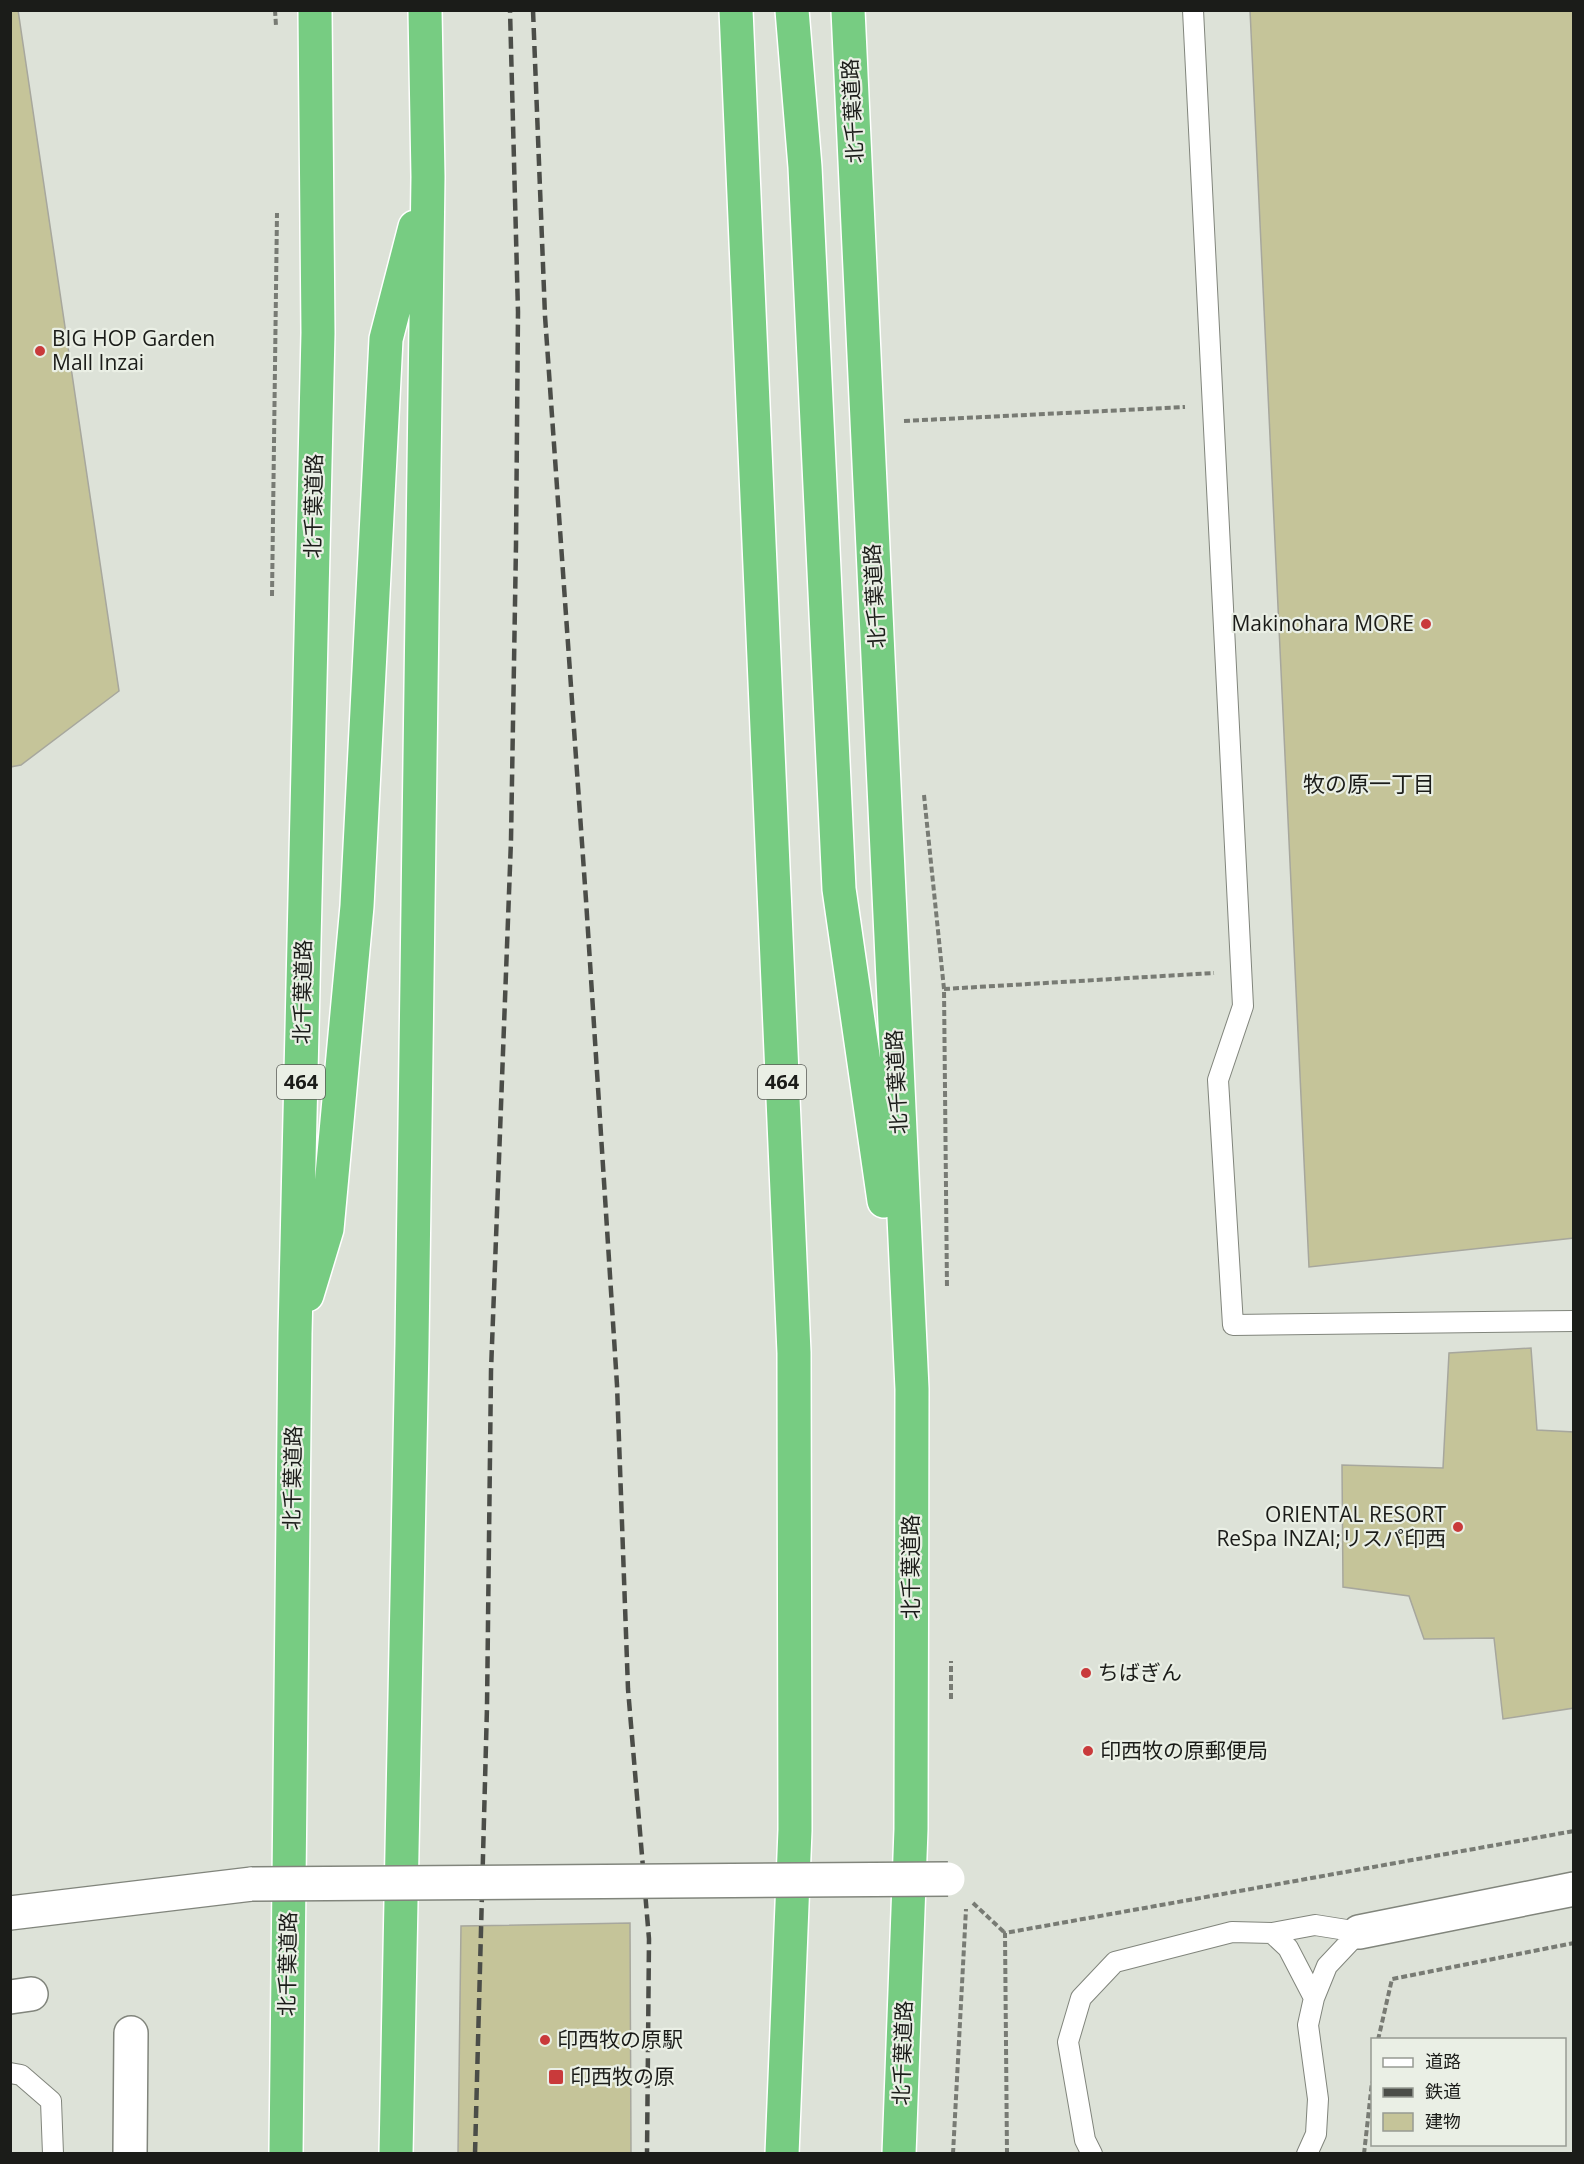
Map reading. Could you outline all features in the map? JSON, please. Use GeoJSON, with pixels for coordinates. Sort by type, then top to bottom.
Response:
{"type":"FeatureCollection","features":[{"type":"Feature","properties":{"kind":"highway","name":"北千葉道路"},"geometry":{"type":"LineString","coordinates":[[286,2154],[295,1334],[318,333],[315,10]]}},
{"type":"Feature","properties":{"kind":"highway"},"geometry":{"type":"LineString","coordinates":[[396,2154],[412,1344],[428,177],[425,10]]}},
{"type":"Feature","properties":{"kind":"highway","name":"464"},"geometry":{"type":"LineString","coordinates":[[736,10],[794,1353],[795,1830],[782,2154]]}},
{"type":"Feature","properties":{"kind":"highway"},"geometry":{"type":"LineString","coordinates":[[792,10],[805,167],[839,889],[912,1389]]}},
{"type":"Feature","properties":{"kind":"highway","name":"北千葉道路"},"geometry":{"type":"LineString","coordinates":[[848,10],[912,1389],[911,1829],[899,2154]]}},
{"type":"Feature","properties":{"kind":"highway"},"geometry":{"type":"LineString","coordinates":[[295,1334],[327,1229],[352,963],[357,906],[386,339],[428,177]]}},
{"type":"Feature","properties":{"kind":"street"},"geometry":{"type":"LineString","coordinates":[[10,1913],[252,1884],[958,1888]]}},
{"type":"Feature","properties":{"kind":"street"},"geometry":{"type":"LineString","coordinates":[[1359,1932],[1574,1889]]}},
{"type":"Feature","properties":{"kind":"street"},"geometry":{"type":"LineString","coordinates":[[130,2154],[131,2033]]}},
{"type":"Feature","properties":{"kind":"lane"},"geometry":{"type":"LineString","coordinates":[[1193,10],[1243,1006],[1218,1080],[1233,1325],[1574,1321]]}},
{"type":"Feature","properties":{"kind":"lane"},"geometry":{"type":"LineString","coordinates":[[1092,2154],[1085,2140],[1068,2042],[1081,1998],[1115,1962],[1232,1932],[1272,1933],[1315,1925],[1359,1932]]}},
{"type":"Feature","properties":{"kind":"lane"},"geometry":{"type":"LineString","coordinates":[[1307,2154],[1316,2134],[1318,2099],[1308,2025],[1314,1998],[1327,1966],[1359,1932]]}},
{"type":"Feature","properties":{"kind":"lane"},"geometry":{"type":"LineString","coordinates":[[1272,1933],[1288,1948],[1314,1998]]}},
{"type":"Feature","properties":{"kind":"lane"},"geometry":{"type":"LineString","coordinates":[[10,2073],[21,2075],[51,2101],[53,2154]]}},
{"type":"Feature","properties":{"kind":"path"},"geometry":{"type":"LineString","coordinates":[[898,421],[1212,406]]}},
{"type":"Feature","properties":{"kind":"path"},"geometry":{"type":"LineString","coordinates":[[944,989],[1241,972]]}},
{"type":"Feature","properties":{"kind":"path"},"geometry":{"type":"LineString","coordinates":[[958,1888],[1005,1933]]}},
{"type":"Feature","properties":{"kind":"path"},"geometry":{"type":"LineString","coordinates":[[953,2154],[958,1888]]}},
{"type":"Feature","properties":{"kind":"path"},"geometry":{"type":"LineString","coordinates":[[1378,2038],[1392,1979],[1574,1943]]}},
{"type":"Feature","properties":{"kind":"path"},"geometry":{"type":"LineString","coordinates":[[1364,2154],[1371,2091]]}},
{"type":"Feature","properties":{"kind":"building","name":"BIG HOP Garden Mall Inzai"},"geometry":{"type":"Polygon","coordinates":[[[10,10],[18,10],[119,691],[21,765],[10,767],[10,10]]]}},
{"type":"Feature","properties":{"kind":"building","name":"Makinohara MORE"},"geometry":{"type":"Polygon","coordinates":[[[1250,10],[1574,10],[1574,1238],[1309,1267],[1250,10]]]}},
{"type":"Feature","properties":{"kind":"building","name":"ORIENTAL RESORT ReSpa INZAI;リスパ印西"},"geometry":{"type":"Polygon","coordinates":[[[1531,1348],[1537,1430],[1574,1432],[1574,1708],[1503,1719],[1494,1638],[1424,1639],[1409,1596],[1343,1587],[1342,1465],[1443,1468],[1449,1353],[1531,1348]]]}},
{"type":"Feature","properties":{"kind":"building","name":"印西牧の原駅"},"geometry":{"type":"Polygon","coordinates":[[[630,1923],[631,2154],[458,2154],[461,1926],[630,1923]]]}},
{"type":"Feature","properties":{"kind":"railway"},"geometry":{"type":"LineString","coordinates":[[475,2154],[487,1707],[491,1371],[511,840],[516,545],[518,312],[510,10]]}},
{"type":"Feature","properties":{"kind":"railway"},"geometry":{"type":"LineString","coordinates":[[533,10],[545,316],[617,1385],[628,1689],[649,1939],[647,2154]]}},
{"type":"Feature","properties":{"kind":"place","name":"BIG HOP Garden Mall Inzai"},"geometry":{"type":"Point","coordinates":[40,351]}},
{"type":"Feature","properties":{"kind":"place","name":"Makinohara MORE"},"geometry":{"type":"Point","coordinates":[1426,624]}},
{"type":"Feature","properties":{"kind":"place","name":"ORIENTAL RESORT ReSpa INZAI;リスパ印西"},"geometry":{"type":"Point","coordinates":[1458,1527]}},
{"type":"Feature","properties":{"kind":"place","name":"ちばぎん"},"geometry":{"type":"Point","coordinates":[1086,1673]}},
{"type":"Feature","properties":{"kind":"place","name":"印西牧の原郵便局"},"geometry":{"type":"Point","coordinates":[1088,1751]}},
{"type":"Feature","properties":{"kind":"place","name":"印西牧の原駅"},"geometry":{"type":"Point","coordinates":[545,2040]}},
{"type":"Feature","properties":{"kind":"place","name":"印西牧の原"},"geometry":{"type":"Point","coordinates":[556,2077]}},
{"type":"Feature","properties":{"kind":"district","name":"牧の原一丁目"},"geometry":{"type":"Point","coordinates":[1369,784]}}]}
